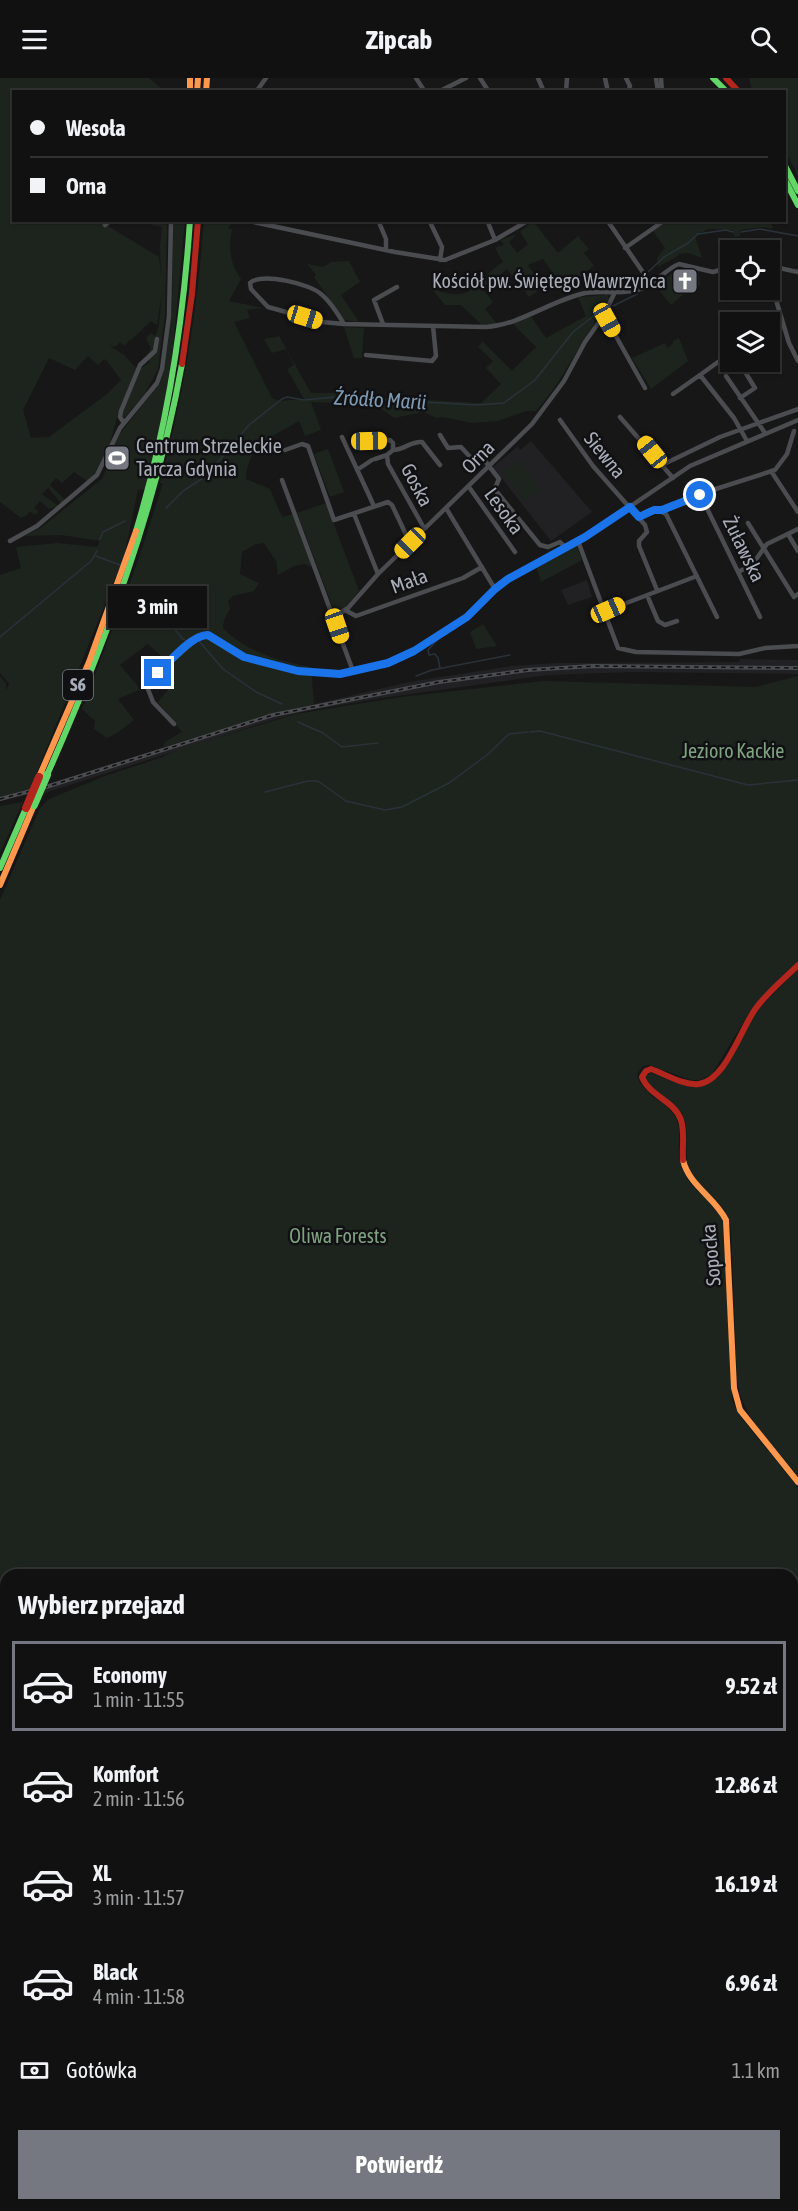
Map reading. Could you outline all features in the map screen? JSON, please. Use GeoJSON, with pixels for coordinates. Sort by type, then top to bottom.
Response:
{"type":"FeatureCollection","features":[{"type":"Feature","properties":{"kind":"main road"},"geometry":{"type":"LineString","coordinates":[[713,78],[725,90]]}},
{"type":"Feature","properties":{"kind":"main road"},"geometry":{"type":"LineString","coordinates":[[726,78],[737,90]]}},
{"type":"Feature","properties":{"kind":"main road"},"geometry":{"type":"LineString","coordinates":[[786,168],[798,191]]}},
{"type":"Feature","properties":{"kind":"main road"},"geometry":{"type":"LineString","coordinates":[[786,182],[798,206]]}},
{"type":"Feature","properties":{"kind":"main road","name":"S6"},"geometry":{"type":"LineString","coordinates":[[43,776],[116,593],[153,474],[175,362],[184,296],[190,222]]}},
{"type":"Feature","properties":{"kind":"main road","name":"S6"},"geometry":{"type":"LineString","coordinates":[[0,868],[30,806],[119,602],[158,482],[179,391],[185,352],[198,222]]}},
{"type":"Feature","properties":{"kind":"main road","name":"S6"},"geometry":{"type":"LineString","coordinates":[[0,885],[30,806]]}},
{"type":"Feature","properties":{"kind":"main road","name":"Sopocka"},"geometry":{"type":"LineString","coordinates":[[798,965],[758,1006],[728,1058],[711,1079],[703,1083],[691,1083],[651,1070],[646,1071],[642,1077],[646,1086],[678,1114],[682,1124],[681,1153],[687,1172],[697,1188],[719,1206],[726,1220],[734,1388],[738,1406],[798,1482]]}},
{"type":"Feature","properties":{"kind":"street"},"geometry":{"type":"LineString","coordinates":[[442,90],[465,78]]}},
{"type":"Feature","properties":{"kind":"street"},"geometry":{"type":"LineString","coordinates":[[105,225],[109,222]]}},
{"type":"Feature","properties":{"kind":"street"},"geometry":{"type":"LineString","coordinates":[[10,541],[37,526],[97,475],[124,423],[154,388],[162,369],[171,294],[171,222]]}},
{"type":"Feature","properties":{"kind":"street"},"geometry":{"type":"LineString","coordinates":[[253,222],[440,260],[452,259],[495,240],[526,222]]}},
{"type":"Feature","properties":{"kind":"street"},"geometry":{"type":"LineString","coordinates":[[379,222],[386,239],[386,250]]}},
{"type":"Feature","properties":{"kind":"street"},"geometry":{"type":"LineString","coordinates":[[430,222],[442,246],[440,260]]}},
{"type":"Feature","properties":{"kind":"street"},"geometry":{"type":"LineString","coordinates":[[487,222],[495,240]]}},
{"type":"Feature","properties":{"kind":"street"},"geometry":{"type":"LineString","coordinates":[[608,222],[651,284]]}},
{"type":"Feature","properties":{"kind":"street"},"geometry":{"type":"LineString","coordinates":[[625,248],[662,222]]}},
{"type":"Feature","properties":{"kind":"street"},"geometry":{"type":"LineString","coordinates":[[344,324],[328,300],[318,291],[274,279],[263,278],[252,280],[250,283],[251,289],[268,307],[322,322],[344,324],[499,326],[560,300],[591,292],[614,294],[639,290],[679,264],[709,272],[720,269]]}},
{"type":"Feature","properties":{"kind":"street"},"geometry":{"type":"LineString","coordinates":[[780,268],[798,272]]}},
{"type":"Feature","properties":{"kind":"street"},"geometry":{"type":"LineString","coordinates":[[383,324],[374,300],[396,287]]}},
{"type":"Feature","properties":{"kind":"street","name":"Orna"},"geometry":{"type":"LineString","coordinates":[[334,616],[345,610],[424,528],[527,431],[552,398],[614,294]]}},
{"type":"Feature","properties":{"kind":"street"},"geometry":{"type":"LineString","coordinates":[[776,300],[789,343],[798,361]]}},
{"type":"Feature","properties":{"kind":"street"},"geometry":{"type":"LineString","coordinates":[[603,315],[645,388]]}},
{"type":"Feature","properties":{"kind":"street"},"geometry":{"type":"LineString","coordinates":[[366,355],[432,361],[436,351],[433,326]]}},
{"type":"Feature","properties":{"kind":"street"},"geometry":{"type":"LineString","coordinates":[[124,423],[120,417],[121,411],[145,361],[154,351],[157,339]]}},
{"type":"Feature","properties":{"kind":"street"},"geometry":{"type":"LineString","coordinates":[[673,394],[720,361]]}},
{"type":"Feature","properties":{"kind":"street"},"geometry":{"type":"LineString","coordinates":[[740,398],[755,388],[745,372]]}},
{"type":"Feature","properties":{"kind":"street"},"geometry":{"type":"LineString","coordinates":[[700,375],[747,441]]}},
{"type":"Feature","properties":{"kind":"street"},"geometry":{"type":"LineString","coordinates":[[726,376],[765,434]]}},
{"type":"Feature","properties":{"kind":"street"},"geometry":{"type":"LineString","coordinates":[[662,465],[698,446],[798,409]]}},
{"type":"Feature","properties":{"kind":"street"},"geometry":{"type":"LineString","coordinates":[[620,417],[673,478]]}},
{"type":"Feature","properties":{"kind":"street","name":"Siewna"},"geometry":{"type":"LineString","coordinates":[[560,420],[593,466],[639,517]]}},
{"type":"Feature","properties":{"kind":"street"},"geometry":{"type":"LineString","coordinates":[[174,724],[153,702],[146,684],[203,634],[253,660],[298,671],[328,674],[388,663],[414,651],[467,617],[495,589],[578,541],[690,466],[798,420]]}},
{"type":"Feature","properties":{"kind":"street"},"geometry":{"type":"LineString","coordinates":[[657,590],[639,546],[639,541],[647,531],[639,517],[771,471],[783,461],[796,432],[791,423]]}},
{"type":"Feature","properties":{"kind":"street"},"geometry":{"type":"LineString","coordinates":[[440,435],[448,448],[462,447],[471,458],[481,456],[500,479],[495,488],[496,491],[538,543],[545,548],[560,542],[565,547]]}},
{"type":"Feature","properties":{"kind":"street"},"geometry":{"type":"LineString","coordinates":[[342,437],[374,506]]}},
{"type":"Feature","properties":{"kind":"street","name":"Goska"},"geometry":{"type":"LineString","coordinates":[[369,441],[390,440],[393,443],[393,450]]}},
{"type":"Feature","properties":{"kind":"street","name":"Goska"},"geometry":{"type":"LineString","coordinates":[[357,470],[393,450],[402,450],[416,442],[422,442],[440,465]]}},
{"type":"Feature","properties":{"kind":"street"},"geometry":{"type":"LineString","coordinates":[[285,450],[302,444],[309,446],[333,518],[340,520],[385,502],[390,503],[410,543]]}},
{"type":"Feature","properties":{"kind":"street","name":"Goska"},"geometry":{"type":"LineString","coordinates":[[387,455],[390,469],[424,528]]}},
{"type":"Feature","properties":{"kind":"street"},"geometry":{"type":"LineString","coordinates":[[771,471],[798,512]]}},
{"type":"Feature","properties":{"kind":"street"},"geometry":{"type":"LineString","coordinates":[[282,480],[353,671]]}},
{"type":"Feature","properties":{"kind":"street","name":"Lesoka"},"geometry":{"type":"LineString","coordinates":[[469,487],[515,552]]}},
{"type":"Feature","properties":{"kind":"street","name":"Żuławska"},"geometry":{"type":"LineString","coordinates":[[700,495],[760,617]]}},
{"type":"Feature","properties":{"kind":"street"},"geometry":{"type":"LineString","coordinates":[[446,508],[495,589]]}},
{"type":"Feature","properties":{"kind":"street"},"geometry":{"type":"LineString","coordinates":[[662,510],[717,617]]}},
{"type":"Feature","properties":{"kind":"street"},"geometry":{"type":"LineString","coordinates":[[354,514],[378,574]]}},
{"type":"Feature","properties":{"kind":"street"},"geometry":{"type":"LineString","coordinates":[[748,523],[796,596]]}},
{"type":"Feature","properties":{"kind":"street"},"geometry":{"type":"LineString","coordinates":[[738,572],[752,565],[764,547],[798,529]]}},
{"type":"Feature","properties":{"kind":"street"},"geometry":{"type":"LineString","coordinates":[[788,534],[798,551]]}},
{"type":"Feature","properties":{"kind":"street"},"geometry":{"type":"LineString","coordinates":[[578,541],[614,644],[624,650],[739,654],[765,648],[798,646]]}},
{"type":"Feature","properties":{"kind":"street","name":"Mała"},"geometry":{"type":"LineString","coordinates":[[345,610],[356,616],[463,578],[482,567]]}},
{"type":"Feature","properties":{"kind":"street"},"geometry":{"type":"LineString","coordinates":[[603,612],[697,576]]}},
{"type":"Feature","properties":{"kind":"street"},"geometry":{"type":"LineString","coordinates":[[647,595],[658,621],[665,625],[677,621]]}},
{"type":"Feature","properties":{"kind":"shaded area"},"geometry":{"type":"Polygon","coordinates":[[[531,441],[592,512],[551,541],[493,467],[518,446],[520,450],[531,441]]]}},
{"type":"Feature","properties":{"kind":"shaded area"},"geometry":{"type":"Polygon","coordinates":[[[587,580],[592,597],[568,605],[561,590],[587,580]]]}},
{"type":"Feature","properties":{"kind":"shaded area"},"geometry":{"type":"Polygon","coordinates":[[[740,659],[798,660],[798,674],[632,672],[548,675],[375,699],[306,711],[269,721],[42,794],[46,785],[276,713],[409,682],[511,666],[557,663],[739,662],[740,659]]]}},
{"type":"Feature","properties":{"kind":"green space"},"geometry":{"type":"Polygon","coordinates":[[[0,78],[149,78],[163,90],[12,90],[12,222],[110,222],[108,226],[159,257],[161,278],[162,227],[152,225],[154,222],[166,222],[167,228],[165,315],[158,369],[144,395],[123,419],[122,415],[118,414],[108,450],[94,474],[87,481],[74,472],[62,483],[56,478],[50,485],[65,500],[61,503],[48,488],[42,494],[58,506],[49,509],[40,501],[34,508],[39,512],[34,515],[30,511],[21,518],[0,502],[0,78]],[[162,292],[157,325],[151,321],[125,346],[120,342],[115,347],[109,345],[140,369],[150,362],[147,358],[154,349],[146,357],[151,348],[146,338],[151,333],[155,336],[159,326],[162,292]],[[88,356],[75,370],[49,358],[23,410],[31,438],[49,437],[107,394],[121,380],[104,359],[98,365],[88,356]]]}},
{"type":"Feature","properties":{"kind":"green space"},"geometry":{"type":"Polygon","coordinates":[[[749,78],[798,78],[798,177],[786,152],[786,90],[752,90],[749,78]]]}},
{"type":"Feature","properties":{"kind":"green space"},"geometry":{"type":"Polygon","coordinates":[[[173,222],[185,222],[170,379],[146,489],[138,490],[124,557],[29,792],[0,798],[0,676],[6,684],[6,691],[9,684],[0,673],[0,575],[21,568],[16,547],[57,543],[97,547],[100,541],[61,535],[25,536],[42,527],[103,478],[116,439],[160,382],[165,365],[172,310],[173,222]]]}},
{"type":"Feature","properties":{"kind":"green space"},"geometry":{"type":"Polygon","coordinates":[[[204,222],[233,222],[228,228],[232,230],[231,256],[241,279],[229,301],[263,308],[247,310],[250,318],[234,322],[272,398],[279,401],[304,399],[287,369],[294,365],[286,349],[272,353],[264,339],[279,336],[311,393],[351,393],[353,396],[481,403],[501,384],[486,368],[493,361],[478,347],[483,342],[512,371],[536,347],[512,323],[530,315],[546,338],[586,316],[578,297],[607,295],[610,299],[561,378],[536,411],[526,411],[498,421],[472,423],[443,417],[437,418],[423,412],[394,418],[374,404],[311,402],[321,430],[305,436],[299,421],[270,437],[256,449],[251,457],[246,479],[270,489],[282,517],[294,514],[311,561],[311,567],[305,564],[294,566],[278,575],[276,561],[264,543],[256,544],[242,552],[240,574],[259,583],[254,591],[233,596],[228,601],[230,609],[224,620],[223,628],[242,643],[264,654],[311,667],[314,704],[261,717],[163,747],[165,742],[182,732],[158,702],[175,681],[162,657],[148,644],[120,665],[139,690],[118,699],[134,720],[107,738],[94,729],[95,721],[82,709],[139,558],[163,483],[160,483],[176,417],[198,288],[204,222]]]}},
{"type":"Feature","properties":{"kind":"green space"},"geometry":{"type":"Polygon","coordinates":[[[534,222],[558,253],[578,236],[589,249],[584,253],[594,266],[577,278],[573,274],[559,281],[543,259],[528,265],[538,280],[533,283],[538,291],[529,297],[507,269],[483,289],[493,302],[485,309],[497,324],[482,325],[461,305],[445,305],[431,288],[456,294],[472,289],[503,262],[495,248],[499,246],[498,244],[501,247],[504,244],[500,240],[517,234],[509,242],[517,253],[528,244],[520,232],[534,222]]]}},
{"type":"Feature","properties":{"kind":"green space"},"geometry":{"type":"Polygon","coordinates":[[[666,222],[768,222],[773,229],[765,227],[740,230],[740,236],[734,237],[733,230],[708,229],[695,236],[702,258],[688,253],[678,254],[658,267],[657,258],[665,248],[653,231],[666,222]]]}},
{"type":"Feature","properties":{"kind":"green space"},"geometry":{"type":"Polygon","coordinates":[[[349,261],[360,282],[341,295],[359,322],[344,320],[307,264],[323,267],[331,262],[349,261]]]}},
{"type":"Feature","properties":{"kind":"green space"},"geometry":{"type":"Polygon","coordinates":[[[682,267],[698,271],[700,285],[685,293],[671,305],[655,285],[682,267]]]}},
{"type":"Feature","properties":{"kind":"green space"},"geometry":{"type":"Polygon","coordinates":[[[344,327],[364,328],[362,358],[354,358],[344,327]]]}},
{"type":"Feature","properties":{"kind":"green space"},"geometry":{"type":"Polygon","coordinates":[[[679,338],[688,361],[651,389],[632,358],[665,343],[668,348],[673,341],[679,338]]]}},
{"type":"Feature","properties":{"kind":"green space"},"geometry":{"type":"Polygon","coordinates":[[[328,449],[344,492],[330,497],[314,454],[328,449]]]}},
{"type":"Feature","properties":{"kind":"green space"},"geometry":{"type":"Polygon","coordinates":[[[519,460],[541,490],[525,502],[503,472],[519,460]]]}},
{"type":"Feature","properties":{"kind":"green space"},"geometry":{"type":"Polygon","coordinates":[[[326,503],[359,591],[343,610],[335,613],[297,513],[326,503]]]}},
{"type":"Feature","properties":{"kind":"green space"},"geometry":{"type":"Polygon","coordinates":[[[576,545],[582,560],[541,582],[536,566],[576,545]]]}},
{"type":"Feature","properties":{"kind":"green space"},"geometry":{"type":"Polygon","coordinates":[[[483,624],[497,646],[476,649],[470,632],[483,624]]]}},
{"type":"Feature","properties":{"kind":"green space","name":"Oliwa Forests"},"geometry":{"type":"Polygon","coordinates":[[[798,676],[798,960],[752,1008],[712,1074],[700,1080],[691,1080],[649,1065],[643,1066],[637,1074],[647,1092],[674,1115],[678,1126],[679,1159],[685,1174],[695,1189],[713,1206],[723,1220],[732,1401],[742,1419],[798,1487],[798,1569],[0,1569],[0,900],[40,808],[49,799],[105,776],[177,750],[296,714],[401,697],[543,681],[755,687],[798,676]]]}},
{"type":"Feature","properties":{"kind":"green space"},"geometry":{"type":"Polygon","coordinates":[[[23,802],[0,853],[0,806],[23,802]]]}},
{"type":"Feature","properties":{"kind":"green space"},"geometry":{"type":"Polygon","coordinates":[[[798,969],[798,1476],[760,1430],[740,1393],[737,1379],[729,1219],[720,1204],[701,1186],[690,1171],[686,1126],[681,1112],[656,1092],[645,1077],[651,1073],[694,1087],[711,1082],[719,1076],[756,1012],[798,969]]]}},
{"type":"Feature","properties":{"kind":"waterway","name":"Źródło Marii"},"geometry":{"type":"LineString","coordinates":[[741,232],[760,229],[798,236]]}},
{"type":"Feature","properties":{"kind":"waterway","name":"Źródło Marii"},"geometry":{"type":"LineString","coordinates":[[647,273],[664,257],[688,243],[698,234],[726,230],[733,232]]}},
{"type":"Feature","properties":{"kind":"waterway","name":"Źródło Marii"},"geometry":{"type":"LineString","coordinates":[[613,306],[637,294]]}},
{"type":"Feature","properties":{"kind":"waterway","name":"Źródło Marii"},"geometry":{"type":"LineString","coordinates":[[166,508],[183,491],[206,476],[249,425],[282,399],[287,397],[304,400],[335,397],[477,405],[504,403],[535,380],[573,332],[600,311]]}},
{"type":"Feature","properties":{"kind":"waterway","name":"Źródło Marii"},"geometry":{"type":"LineString","coordinates":[[100,539],[103,532],[125,521]]}},
{"type":"Feature","properties":{"kind":"waterway","name":"Źródło Marii"},"geometry":{"type":"LineString","coordinates":[[0,637],[91,561],[97,551]]}},
{"type":"Feature","properties":{"kind":"waterway"},"geometry":{"type":"LineString","coordinates":[[96,556],[120,565]]}},
{"type":"Feature","properties":{"kind":"waterway"},"geometry":{"type":"LineString","coordinates":[[151,602],[183,639],[186,641],[194,636]]}},
{"type":"Feature","properties":{"kind":"waterway"},"geometry":{"type":"LineString","coordinates":[[438,639],[428,650],[429,655],[435,654],[438,658],[440,668]]}},
{"type":"Feature","properties":{"kind":"waterway"},"geometry":{"type":"LineString","coordinates":[[199,641],[223,669],[256,692],[282,704]]}},
{"type":"Feature","properties":{"kind":"waterway"},"geometry":{"type":"LineString","coordinates":[[416,676],[432,670],[510,655]]}},
{"type":"Feature","properties":{"kind":"waterway"},"geometry":{"type":"LineString","coordinates":[[298,722],[323,733],[342,747],[378,743]]}},
{"type":"Feature","properties":{"kind":"waterway"},"geometry":{"type":"LineString","coordinates":[[530,732],[540,731],[748,785],[798,780]]}},
{"type":"Feature","properties":{"kind":"waterway"},"geometry":{"type":"LineString","coordinates":[[265,792],[308,781],[318,781],[346,801],[385,810],[402,807],[449,783],[487,755],[509,734],[528,732]]}},
{"type":"Feature","properties":{"kind":"railway"},"geometry":{"type":"LineString","coordinates":[[0,799],[46,787],[273,715],[439,682],[528,670],[593,666],[798,668]]}},
{"type":"Feature","properties":{"kind":"traffic: fast"},"geometry":{"type":"LineString","coordinates":[[713,78],[725,90]]}},
{"type":"Feature","properties":{"kind":"traffic: fast"},"geometry":{"type":"LineString","coordinates":[[786,168],[798,191]]}},
{"type":"Feature","properties":{"kind":"traffic: fast"},"geometry":{"type":"LineString","coordinates":[[786,182],[798,205]]}},
{"type":"Feature","properties":{"kind":"traffic: fast"},"geometry":{"type":"LineString","coordinates":[[136,531],[157,454],[172,377],[183,299],[190,222]]}},
{"type":"Feature","properties":{"kind":"traffic: fast"},"geometry":{"type":"LineString","coordinates":[[47,775],[89,675],[127,574],[158,470],[182,364]]}},
{"type":"Feature","properties":{"kind":"traffic: fast"},"geometry":{"type":"LineString","coordinates":[[34,805],[47,775]]}},
{"type":"Feature","properties":{"kind":"traffic: fast"},"geometry":{"type":"LineString","coordinates":[[0,868],[26,808]]}},
{"type":"Feature","properties":{"kind":"traffic: slow"},"geometry":{"type":"LineString","coordinates":[[190,78],[190,90]]}},
{"type":"Feature","properties":{"kind":"traffic: slow"},"geometry":{"type":"LineString","coordinates":[[197,90],[198,78]]}},
{"type":"Feature","properties":{"kind":"traffic: slow"},"geometry":{"type":"LineString","coordinates":[[206,90],[207,78]]}},
{"type":"Feature","properties":{"kind":"traffic: slow"},"geometry":{"type":"LineString","coordinates":[[39,777],[89,662],[136,531]]}},
{"type":"Feature","properties":{"kind":"traffic: slow"},"geometry":{"type":"LineString","coordinates":[[0,885],[34,805]]}},
{"type":"Feature","properties":{"kind":"traffic: slow"},"geometry":{"type":"LineString","coordinates":[[683,1160],[696,1184],[726,1220],[734,1388],[740,1410],[798,1482]]}},
{"type":"Feature","properties":{"kind":"traffic: jam"},"geometry":{"type":"LineString","coordinates":[[726,78],[737,90]]}},
{"type":"Feature","properties":{"kind":"traffic: jam"},"geometry":{"type":"LineString","coordinates":[[182,364],[192,294],[198,222]]}},
{"type":"Feature","properties":{"kind":"traffic: jam"},"geometry":{"type":"LineString","coordinates":[[26,808],[39,777]]}},
{"type":"Feature","properties":{"kind":"traffic: jam"},"geometry":{"type":"LineString","coordinates":[[683,1160],[683,1130],[678,1113],[650,1089],[642,1077],[646,1071],[651,1069],[687,1083],[699,1084],[709,1080],[725,1063],[756,1008],[798,965]]}},
{"type":"Feature","properties":{"kind":"place","name":"Kościół pw. Świętego Wawrzyńca"},"geometry":{"type":"Point","coordinates":[685,281]}},
{"type":"Feature","properties":{"kind":"place","name":"Centrum Strzeleckie Tarcza Gdynia"},"geometry":{"type":"Point","coordinates":[117,458]}},
{"type":"Feature","properties":{"kind":"route"},"geometry":{"type":"LineString","coordinates":[[158,673],[194,639],[203,634],[244,657],[298,671],[340,674],[398,660],[467,617],[481,605],[488,595],[508,579],[585,537],[630,507],[639,517],[700,495]]}},
{"type":"Feature","properties":{"kind":"park label","name":"Jezioro Kackie"},"geometry":{"type":"Point","coordinates":[733,751]}}]}
